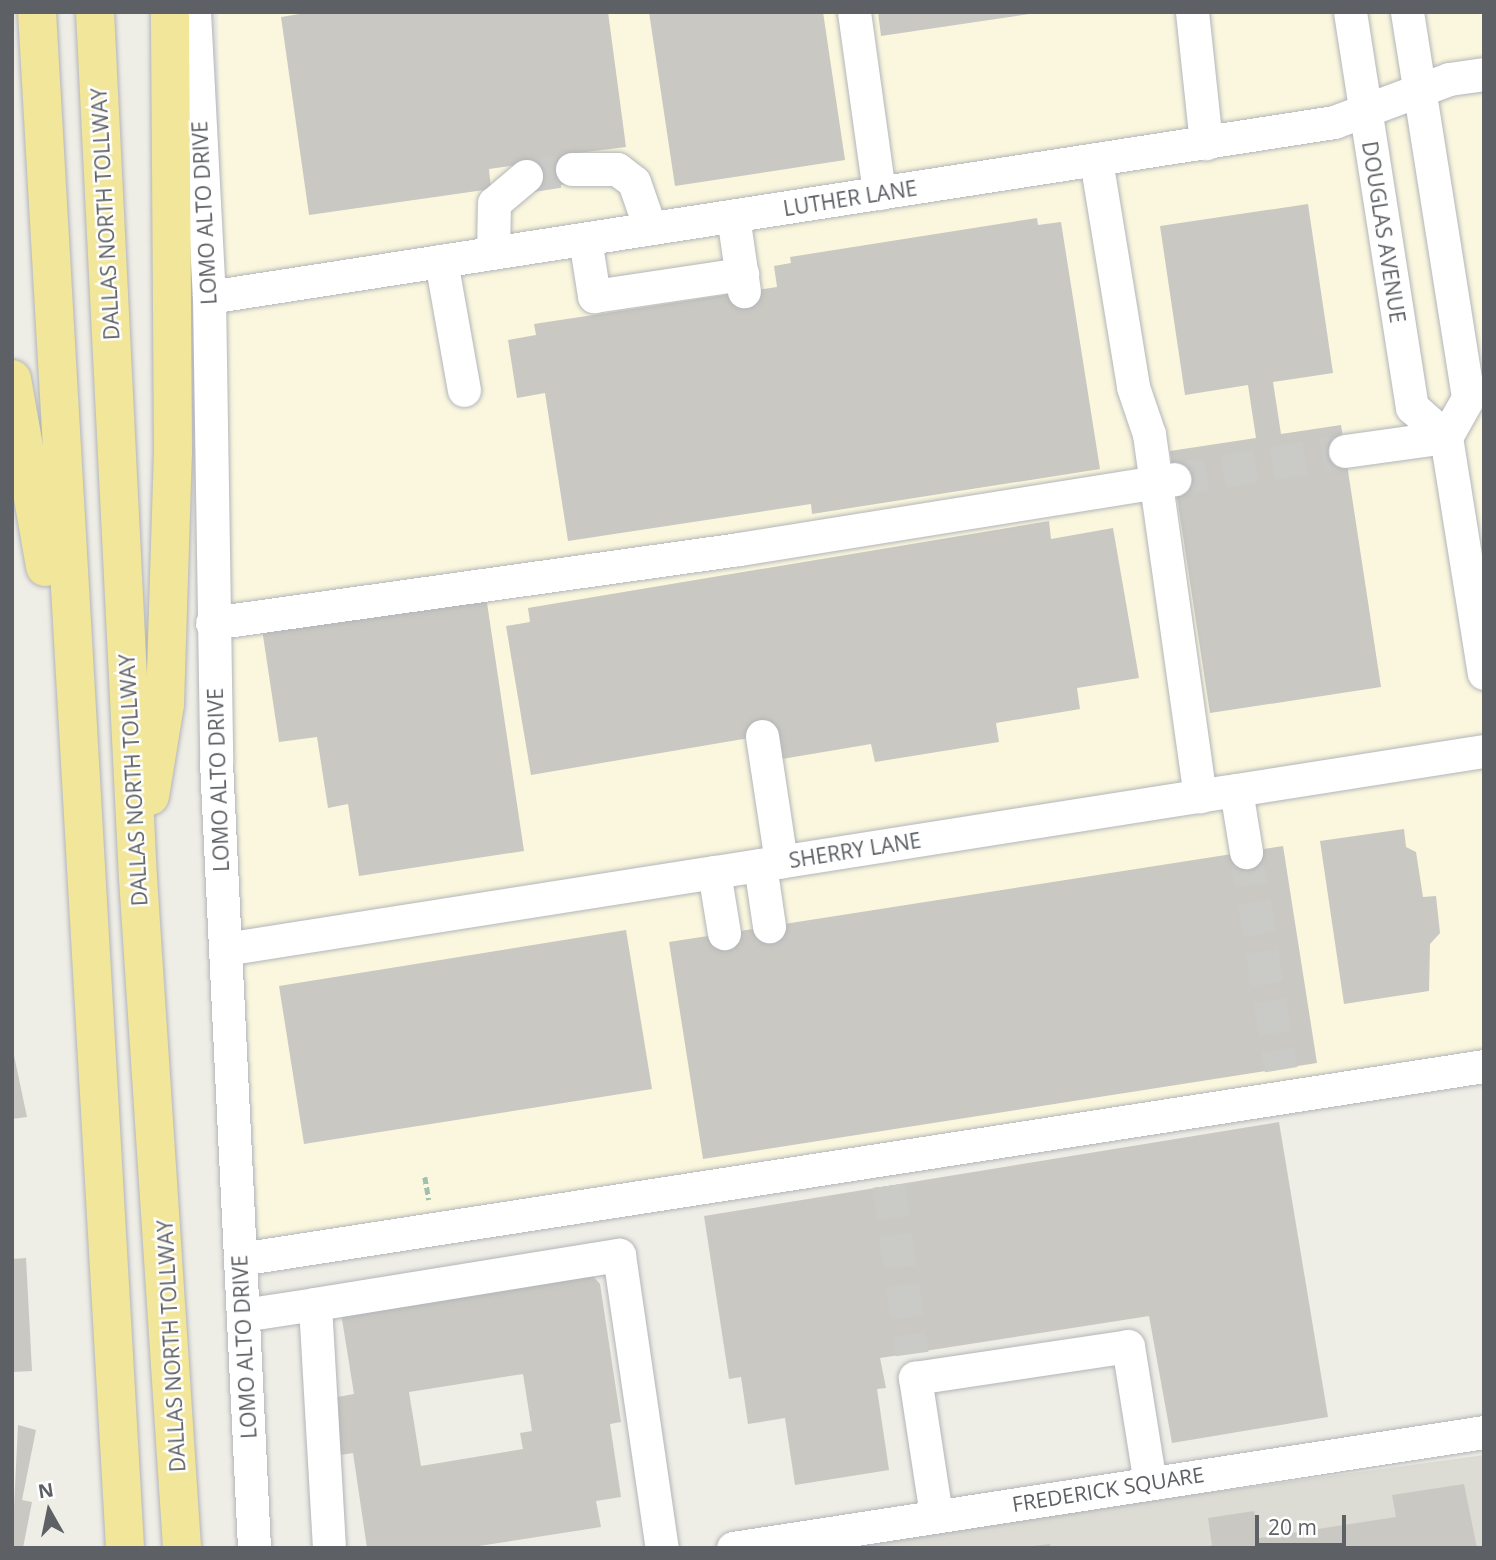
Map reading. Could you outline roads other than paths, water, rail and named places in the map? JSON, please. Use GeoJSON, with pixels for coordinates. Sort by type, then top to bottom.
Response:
{"type":"FeatureCollection","features":[{"type":"Feature","properties":{"kind":"highway"},"geometry":{"type":"LineString","coordinates":[[37,12],[75,738],[125,1548]]}},
{"type":"Feature","properties":{"kind":"highway","name":"DALLAS NORTH TOLLWAY"},"geometry":{"type":"LineString","coordinates":[[95,12],[138,878],[182,1548]]}},
{"type":"Feature","properties":{"kind":"highway"},"geometry":{"type":"LineString","coordinates":[[138,878],[165,704],[174,338],[170,12]]}},
{"type":"Feature","properties":{"kind":"highway"},"geometry":{"type":"LineString","coordinates":[[12,379],[75,738]]}},
{"type":"Feature","properties":{"kind":"street","name":"LOMO ALTO DRIVE"},"geometry":{"type":"LineString","coordinates":[[194,12],[209,297],[212,623],[254,1548]]}},
{"type":"Feature","properties":{"kind":"street"},"geometry":{"type":"LineString","coordinates":[[854,12],[879,193]]}},
{"type":"Feature","properties":{"kind":"street"},"geometry":{"type":"LineString","coordinates":[[1192,12],[1206,143]]}},
{"type":"Feature","properties":{"kind":"street","name":"DOUGLAS AVENUE"},"geometry":{"type":"LineString","coordinates":[[1350,12],[1412,407],[1446,438]]}},
{"type":"Feature","properties":{"kind":"street"},"geometry":{"type":"LineString","coordinates":[[1345,451],[1446,438],[1476,396],[1419,91],[1407,12]]}},
{"type":"Feature","properties":{"kind":"street","name":"LUTHER LANE"},"geometry":{"type":"LineString","coordinates":[[209,297],[1206,143],[1365,111],[1419,91],[1484,74]]}},
{"type":"Feature","properties":{"kind":"street"},"geometry":{"type":"LineString","coordinates":[[1096,160],[1133,387],[1165,480],[1200,796]]}},
{"type":"Feature","properties":{"kind":"street"},"geometry":{"type":"LineString","coordinates":[[572,169],[617,169],[634,181],[650,228]]}},
{"type":"Feature","properties":{"kind":"street"},"geometry":{"type":"LineString","coordinates":[[493,253],[494,203],[526,176]]}},
{"type":"Feature","properties":{"kind":"street"},"geometry":{"type":"LineString","coordinates":[[585,239],[595,305],[743,283],[733,216]]}},
{"type":"Feature","properties":{"kind":"street"},"geometry":{"type":"LineString","coordinates":[[441,261],[464,390]]}},
{"type":"Feature","properties":{"kind":"street"},"geometry":{"type":"LineString","coordinates":[[1446,438],[1475,567],[1484,673]]}},
{"type":"Feature","properties":{"kind":"street"},"geometry":{"type":"LineString","coordinates":[[212,623],[739,549],[1165,480]]}},
{"type":"Feature","properties":{"kind":"street"},"geometry":{"type":"LineString","coordinates":[[762,736],[770,863],[769,926]]}},
{"type":"Feature","properties":{"kind":"street","name":"SHERRY LANE"},"geometry":{"type":"LineString","coordinates":[[225,949],[1484,751]]}},
{"type":"Feature","properties":{"kind":"street"},"geometry":{"type":"LineString","coordinates":[[1236,790],[1245,852]]}},
{"type":"Feature","properties":{"kind":"street"},"geometry":{"type":"LineString","coordinates":[[714,872],[724,933]]}},
{"type":"Feature","properties":{"kind":"street"},"geometry":{"type":"LineString","coordinates":[[240,1259],[886,1172],[1283,1083],[1484,1066]]}},
{"type":"Feature","properties":{"kind":"street"},"geometry":{"type":"LineString","coordinates":[[243,1315],[619,1255],[662,1548]]}},
{"type":"Feature","properties":{"kind":"street"},"geometry":{"type":"LineString","coordinates":[[315,1304],[329,1548]]}},
{"type":"Feature","properties":{"kind":"street"},"geometry":{"type":"LineString","coordinates":[[936,1515],[913,1366],[1128,1346],[1150,1483]]}},
{"type":"Feature","properties":{"kind":"street","name":"FREDERICK SQUARE"},"geometry":{"type":"LineString","coordinates":[[733,1548],[1484,1432]]}},
{"type":"Feature","properties":{"kind":"tunnel"},"geometry":{"type":"LineString","coordinates":[[526,176],[572,169]]}},
{"type":"Feature","properties":{"kind":"tunnel"},"geometry":{"type":"LineString","coordinates":[[1174,479],[1345,451]]}},
{"type":"Feature","properties":{"kind":"tunnel"},"geometry":{"type":"LineString","coordinates":[[1246,852],[1281,1069]]}},
{"type":"Feature","properties":{"kind":"tunnel"},"geometry":{"type":"LineString","coordinates":[[889,1185],[912,1353]]}}]}
